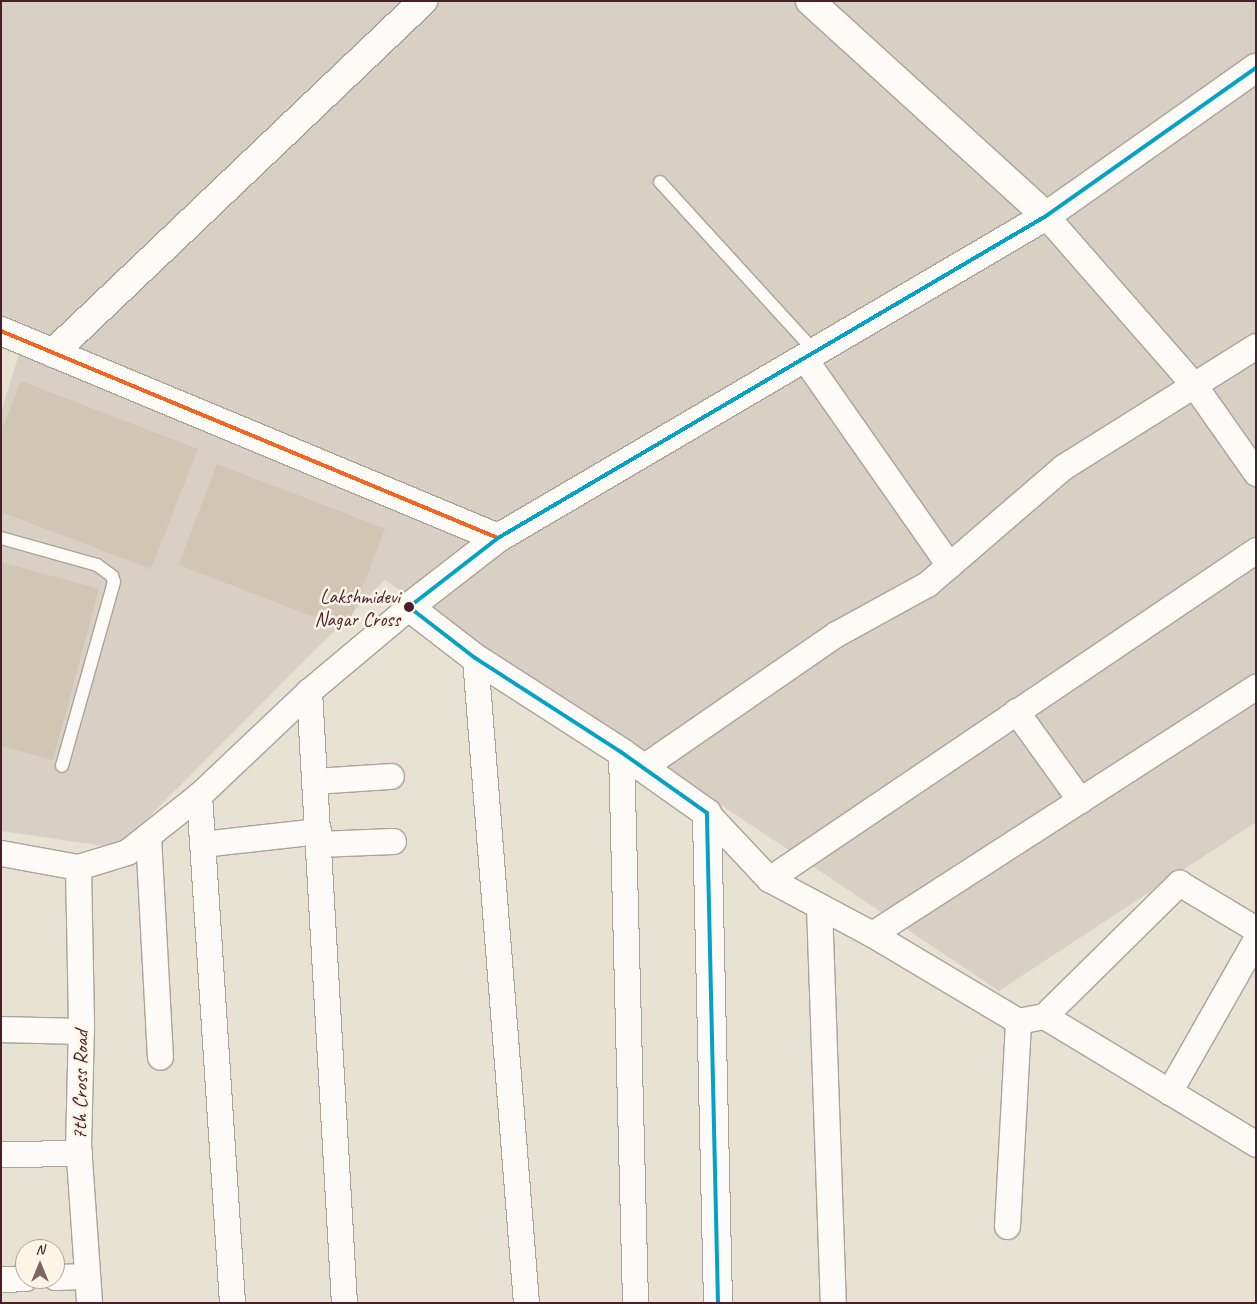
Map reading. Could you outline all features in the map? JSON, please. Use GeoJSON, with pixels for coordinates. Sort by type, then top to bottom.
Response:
{"type":"FeatureCollection","features":[{"type":"Feature","properties":{"kind":"street"},"geometry":{"type":"LineString","coordinates":[[53,354],[423,1]]}},
{"type":"Feature","properties":{"kind":"street"},"geometry":{"type":"LineString","coordinates":[[810,1],[1046,216],[1194,385],[1256,473]]}},
{"type":"Feature","properties":{"kind":"street"},"geometry":{"type":"LineString","coordinates":[[1,853],[78,867],[127,852],[199,795],[309,691],[409,606],[498,538],[1046,216],[1256,68]]}},
{"type":"Feature","properties":{"kind":"street"},"geometry":{"type":"LineString","coordinates":[[1,331],[498,538]]}},
{"type":"Feature","properties":{"kind":"street"},"geometry":{"type":"LineString","coordinates":[[632,759],[836,634],[926,584],[1063,467],[1256,346]]}},
{"type":"Feature","properties":{"kind":"street"},"geometry":{"type":"LineString","coordinates":[[809,355],[949,564]]}},
{"type":"Feature","properties":{"kind":"street"},"geometry":{"type":"LineString","coordinates":[[769,879],[1256,550]]}},
{"type":"Feature","properties":{"kind":"street"},"geometry":{"type":"LineString","coordinates":[[409,606],[476,658],[632,759],[707,813],[769,879],[872,934],[1018,1021],[1044,1016],[1180,883],[1256,928]]}},
{"type":"Feature","properties":{"kind":"street"},"geometry":{"type":"LineString","coordinates":[[476,658],[526,1303]]}},
{"type":"Feature","properties":{"kind":"street"},"geometry":{"type":"LineString","coordinates":[[872,934],[1256,687]]}},
{"type":"Feature","properties":{"kind":"street"},"geometry":{"type":"LineString","coordinates":[[309,691],[344,1303]]}},
{"type":"Feature","properties":{"kind":"street"},"geometry":{"type":"LineString","coordinates":[[1016,711],[1080,800]]}},
{"type":"Feature","properties":{"kind":"street"},"geometry":{"type":"LineString","coordinates":[[632,759],[635,1303]]}},
{"type":"Feature","properties":{"kind":"street"},"geometry":{"type":"LineString","coordinates":[[314,781],[391,776]]}},
{"type":"Feature","properties":{"kind":"street"},"geometry":{"type":"LineString","coordinates":[[199,795],[232,1303]]}},
{"type":"Feature","properties":{"kind":"street"},"geometry":{"type":"LineString","coordinates":[[707,813],[718,1303]]}},
{"type":"Feature","properties":{"kind":"street"},"geometry":{"type":"LineString","coordinates":[[148,836],[160,1057]]}},
{"type":"Feature","properties":{"kind":"street"},"geometry":{"type":"LineString","coordinates":[[202,844],[318,838],[393,841]]}},
{"type":"Feature","properties":{"kind":"street","name":"7th Cross Road"},"geometry":{"type":"LineString","coordinates":[[78,867],[81,1031],[79,1153],[89,1303]]}},
{"type":"Feature","properties":{"kind":"street"},"geometry":{"type":"LineString","coordinates":[[819,906],[833,1303]]}},
{"type":"Feature","properties":{"kind":"street"},"geometry":{"type":"LineString","coordinates":[[1169,1092],[1256,939]]}},
{"type":"Feature","properties":{"kind":"street"},"geometry":{"type":"LineString","coordinates":[[1044,1016],[1256,1144]]}},
{"type":"Feature","properties":{"kind":"street"},"geometry":{"type":"LineString","coordinates":[[1007,1226],[1018,1021]]}},
{"type":"Feature","properties":{"kind":"street"},"geometry":{"type":"LineString","coordinates":[[1,1029],[81,1031]]}},
{"type":"Feature","properties":{"kind":"street"},"geometry":{"type":"LineString","coordinates":[[1,1154],[79,1153]]}},
{"type":"Feature","properties":{"kind":"street"},"geometry":{"type":"LineString","coordinates":[[65,1277],[87,1276]]}},
{"type":"Feature","properties":{"kind":"street"},"geometry":{"type":"LineString","coordinates":[[1,1279],[15,1278]]}},
{"type":"Feature","properties":{"kind":"lane"},"geometry":{"type":"LineString","coordinates":[[660,182],[809,355]]}},
{"type":"Feature","properties":{"kind":"lane"},"geometry":{"type":"LineString","coordinates":[[1,538],[97,565],[112,576],[114,582],[62,766]]}},
{"type":"Feature","properties":{"kind":"shaded area"},"geometry":{"type":"Polygon","coordinates":[[[1,1],[1256,1],[1256,822],[999,991],[385,580],[118,848],[1,831],[1,412],[28,325],[1,314],[1,1]]]}},
{"type":"Feature","properties":{"kind":"building"},"geometry":{"type":"Polygon","coordinates":[[[21,381],[198,449],[151,569],[1,512],[1,431],[21,381]]]}},
{"type":"Feature","properties":{"kind":"building"},"geometry":{"type":"Polygon","coordinates":[[[217,464],[385,529],[346,629],[178,565],[217,464]]]}},
{"type":"Feature","properties":{"kind":"building"},"geometry":{"type":"Polygon","coordinates":[[[1,562],[99,589],[53,760],[1,746],[1,562]]]}},
{"type":"Feature","properties":{"kind":"transit line"},"geometry":{"type":"LineString","coordinates":[[718,1303],[707,813],[621,752],[475,658],[409,607],[498,538],[1046,216],[1256,68]]}},
{"type":"Feature","properties":{"kind":"transit line"},"geometry":{"type":"LineString","coordinates":[[1,331],[498,538]]}},
{"type":"Feature","properties":{"kind":"place","name":"Lakshmidevi Nagar Cross"},"geometry":{"type":"Point","coordinates":[409,607]}}]}
